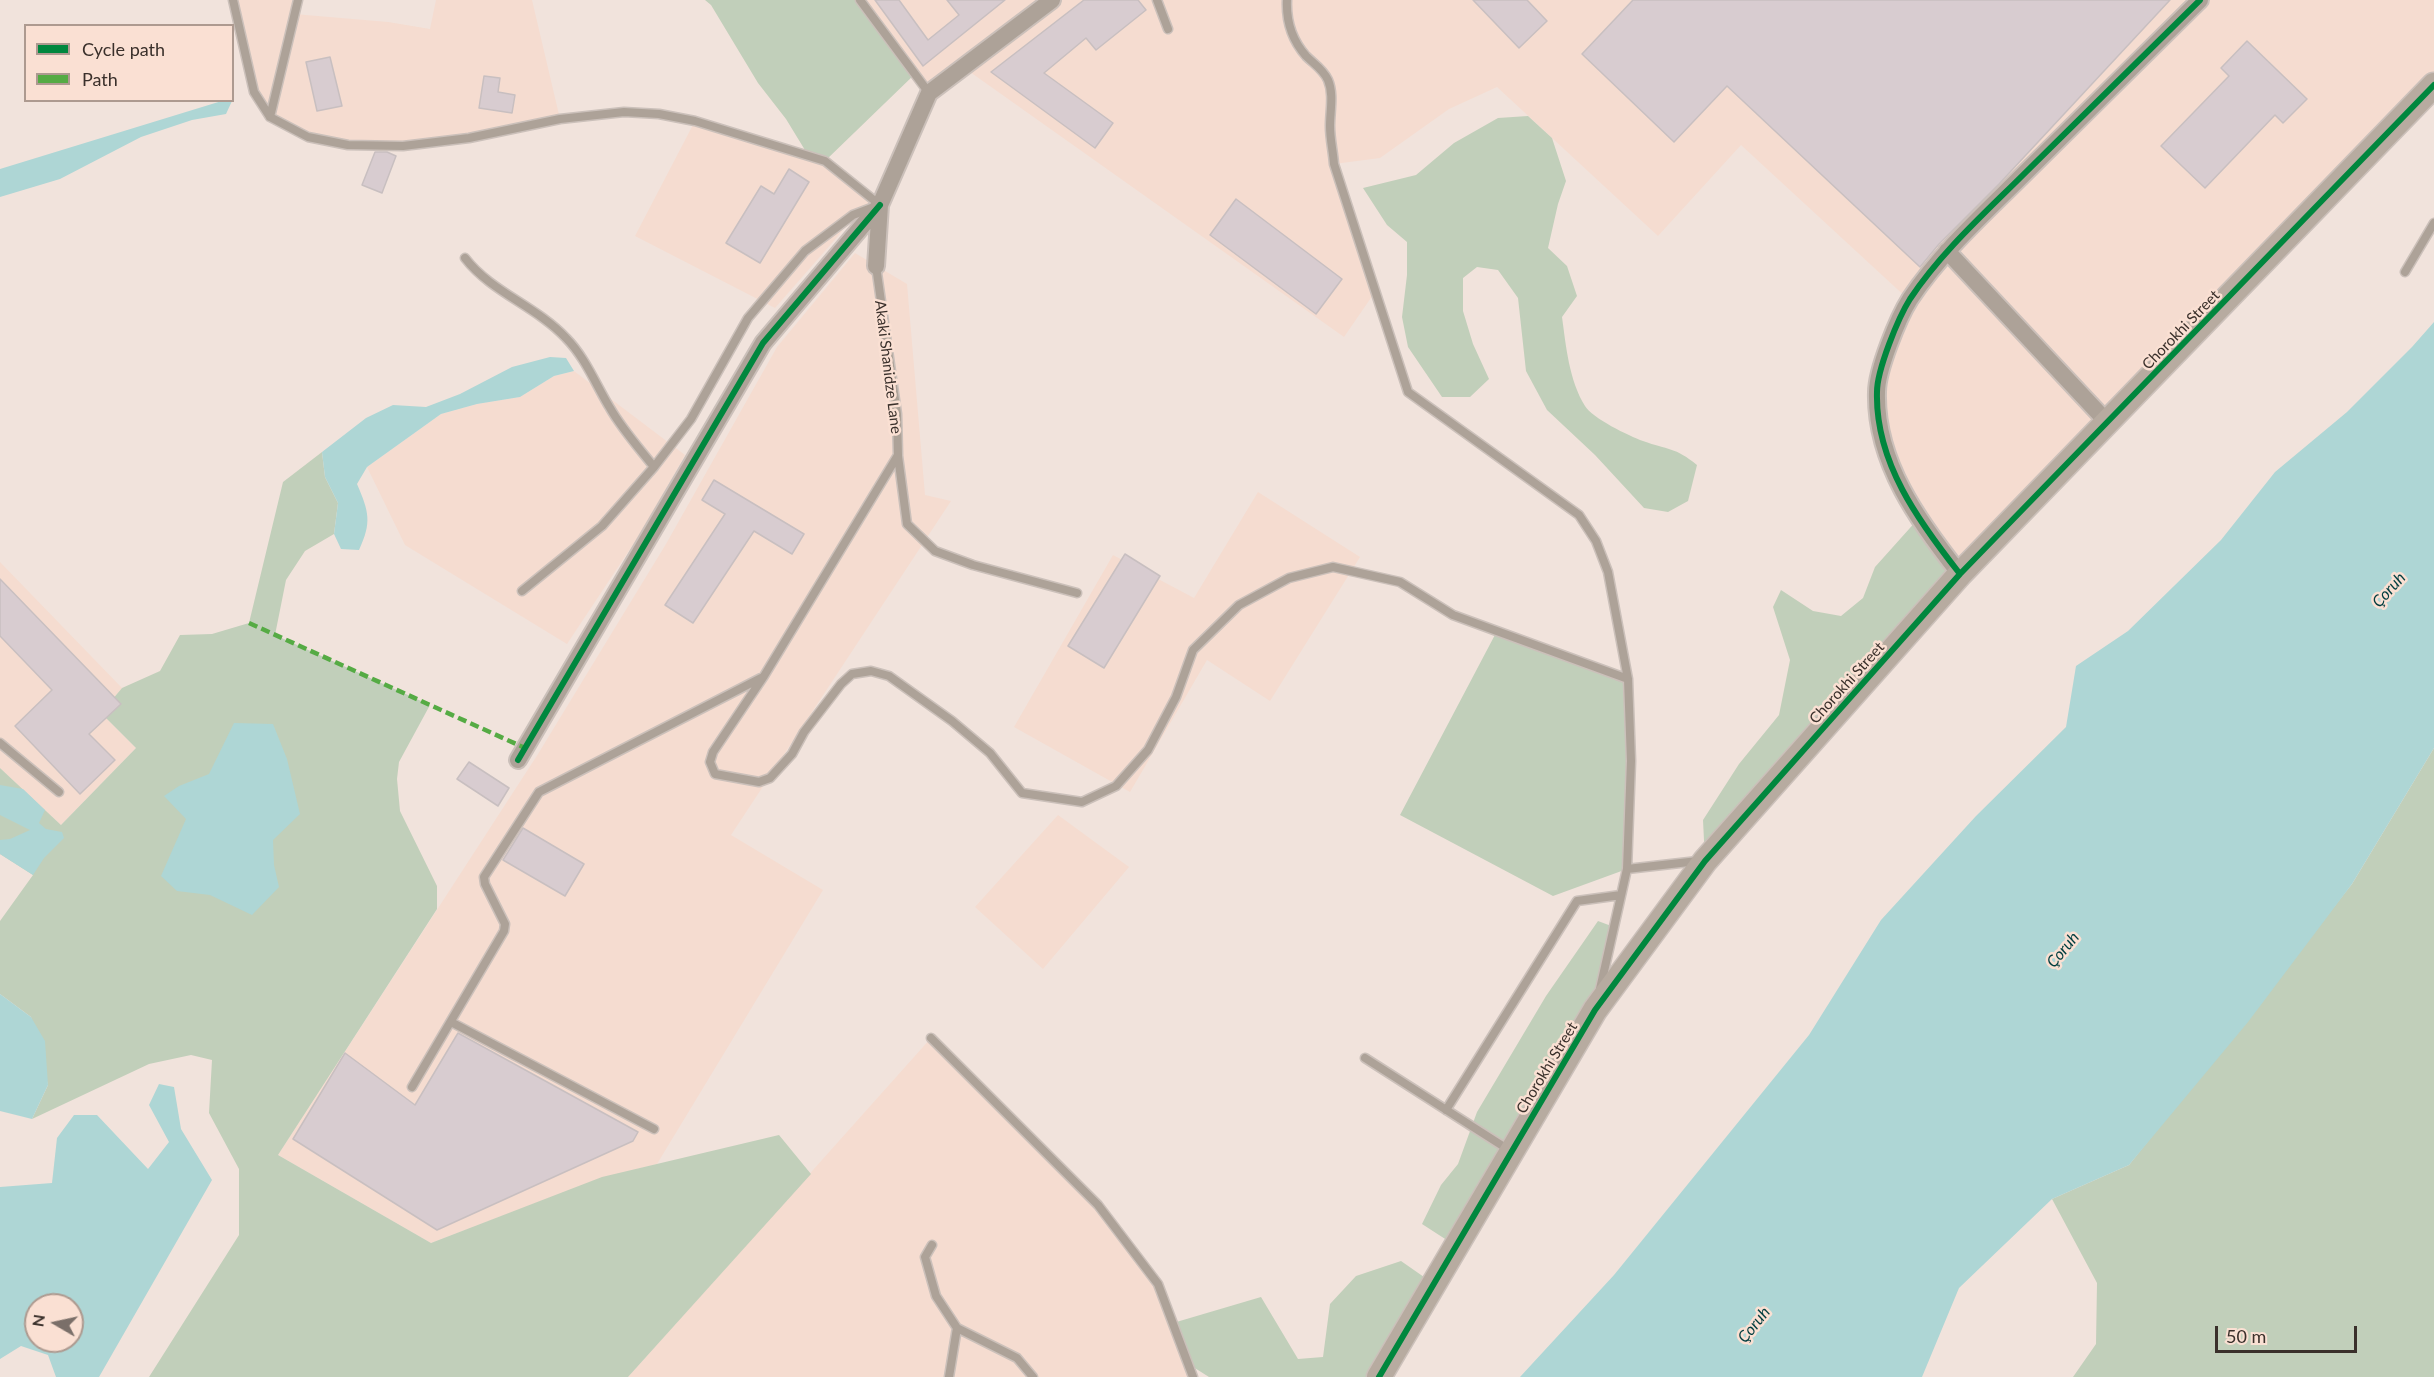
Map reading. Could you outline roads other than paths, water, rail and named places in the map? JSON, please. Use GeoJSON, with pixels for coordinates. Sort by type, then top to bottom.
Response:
{"type":"FeatureCollection","features":[{"type":"Feature","properties":{"kind":"street","name":"Akaki Shanidze Lane"},"geometry":{"type":"LineString","coordinates":[[876,266],[880,205],[929,93],[1053,0]]}},
{"type":"Feature","properties":{"kind":"street"},"geometry":{"type":"LineString","coordinates":[[1960,574],[1918,519],[1889,459],[1879,428],[1877,390],[1887,349],[1909,300],[1947,251],[2200,0]]}},
{"type":"Feature","properties":{"kind":"street","name":"Chorokhi Street"},"geometry":{"type":"LineString","coordinates":[[1379,1377],[1595,1010],[1705,861],[1960,574],[2434,85]]}},
{"type":"Feature","properties":{"kind":"street"},"geometry":{"type":"LineString","coordinates":[[518,760],[763,343],[880,205]]}},
{"type":"Feature","properties":{"kind":"street"},"geometry":{"type":"LineString","coordinates":[[1947,251],[2107,422]]}},
{"type":"Feature","properties":{"kind":"lane"},"geometry":{"type":"LineString","coordinates":[[233,0],[254,92],[270,117],[308,136],[348,145],[403,146],[469,138],[560,119],[624,112],[659,114],[695,120],[825,161],[880,205]]}},
{"type":"Feature","properties":{"kind":"lane"},"geometry":{"type":"LineString","coordinates":[[270,117],[298,0]]}},
{"type":"Feature","properties":{"kind":"lane"},"geometry":{"type":"LineString","coordinates":[[860,0],[929,93]]}},
{"type":"Feature","properties":{"kind":"lane"},"geometry":{"type":"LineString","coordinates":[[1157,0],[1168,29]]}},
{"type":"Feature","properties":{"kind":"lane"},"geometry":{"type":"LineString","coordinates":[[1287,0],[1286,15],[1294,38],[1306,56],[1323,70],[1329,81],[1330,128],[1334,164],[1408,392],[1580,515],[1596,541],[1608,572],[1628,679],[1631,761],[1627,869],[1595,1010]]}},
{"type":"Feature","properties":{"kind":"lane"},"geometry":{"type":"LineString","coordinates":[[522,591],[602,526],[654,467],[691,419],[748,318],[805,251],[853,215],[880,205]]}},
{"type":"Feature","properties":{"kind":"lane"},"geometry":{"type":"LineString","coordinates":[[2405,272],[2434,223]]}},
{"type":"Feature","properties":{"kind":"lane"},"geometry":{"type":"LineString","coordinates":[[465,258],[477,273],[539,313],[567,339],[588,369],[611,410],[654,467]]}},
{"type":"Feature","properties":{"kind":"lane","name":"Akaki Shanidze Lane"},"geometry":{"type":"LineString","coordinates":[[876,266],[897,414],[898,456],[765,676],[713,752],[710,762],[715,774],[759,782],[770,778],[792,754],[804,732],[841,684],[852,674],[871,671],[889,676],[952,721],[990,753],[1022,793],[1082,802],[1116,786],[1148,750],[1176,697],[1192,650],[1239,604],[1289,578],[1334,567],[1400,582],[1453,615],[1628,679]]}},
{"type":"Feature","properties":{"kind":"lane"},"geometry":{"type":"LineString","coordinates":[[898,456],[907,524],[935,552],[973,565],[1077,593]]}},
{"type":"Feature","properties":{"kind":"lane"},"geometry":{"type":"LineString","coordinates":[[412,1087],[504,931],[505,924],[485,884],[484,877],[539,792],[765,676]]}},
{"type":"Feature","properties":{"kind":"lane"},"geometry":{"type":"LineString","coordinates":[[0,743],[59,792]]}},
{"type":"Feature","properties":{"kind":"lane"},"geometry":{"type":"LineString","coordinates":[[1627,869],[1705,861]]}},
{"type":"Feature","properties":{"kind":"lane"},"geometry":{"type":"LineString","coordinates":[[1446,1110],[1577,901],[1621,895]]}},
{"type":"Feature","properties":{"kind":"lane"},"geometry":{"type":"LineString","coordinates":[[451,1022],[654,1129]]}},
{"type":"Feature","properties":{"kind":"lane"},"geometry":{"type":"LineString","coordinates":[[931,1038],[1098,1205],[1158,1284],[1193,1377]]}},
{"type":"Feature","properties":{"kind":"lane"},"geometry":{"type":"LineString","coordinates":[[1365,1058],[1512,1152]]}},
{"type":"Feature","properties":{"kind":"lane"},"geometry":{"type":"LineString","coordinates":[[932,1245],[926,1257],[936,1296],[957,1328],[1017,1358],[1033,1377]]}},
{"type":"Feature","properties":{"kind":"lane"},"geometry":{"type":"LineString","coordinates":[[949,1377],[957,1328]]}},
{"type":"Feature","properties":{"kind":"water"},"geometry":{"type":"Polygon","coordinates":[[[218,102],[232,102],[226,114],[192,120],[141,137],[60,179],[0,197],[0,169],[218,102]]]}},
{"type":"Feature","properties":{"kind":"water","name":"Çoruh"},"geometry":{"type":"Polygon","coordinates":[[[2434,322],[2434,748],[2352,884],[2248,1022],[2129,1165],[2052,1199],[1959,1288],[1922,1377],[1520,1377],[1614,1275],[1809,1035],[1881,920],[1976,816],[2066,727],[2076,666],[2128,631],[2221,540],[2275,472],[2347,412],[2434,322]]]}},
{"type":"Feature","properties":{"kind":"water"},"geometry":{"type":"Polygon","coordinates":[[[550,357],[566,358],[574,371],[554,376],[520,397],[477,404],[441,414],[367,467],[357,484],[366,510],[366,532],[359,550],[341,549],[334,534],[338,503],[325,477],[322,452],[366,418],[393,405],[426,407],[460,394],[512,367],[550,357]]]}},
{"type":"Feature","properties":{"kind":"water"},"geometry":{"type":"Polygon","coordinates":[[[234,723],[273,724],[287,759],[300,814],[273,840],[274,865],[279,887],[252,915],[210,895],[177,891],[161,876],[186,819],[164,796],[179,786],[209,774],[234,723]]]}},
{"type":"Feature","properties":{"kind":"water"},"geometry":{"type":"Polygon","coordinates":[[[0,785],[23,789],[45,810],[39,823],[46,829],[62,832],[64,838],[44,858],[33,875],[0,854],[0,840],[10,839],[30,830],[0,815],[0,785]]]}},
{"type":"Feature","properties":{"kind":"water"},"geometry":{"type":"Polygon","coordinates":[[[0,994],[31,1017],[45,1041],[48,1085],[32,1119],[0,1111],[0,994]]]}},
{"type":"Feature","properties":{"kind":"water"},"geometry":{"type":"Polygon","coordinates":[[[159,1084],[174,1087],[181,1129],[212,1180],[99,1377],[56,1377],[48,1355],[42,1353],[84,1353],[84,1293],[24,1293],[24,1347],[21,1346],[0,1359],[0,1187],[52,1183],[57,1138],[74,1115],[97,1115],[148,1169],[169,1142],[149,1105],[159,1084]]]}}]}
